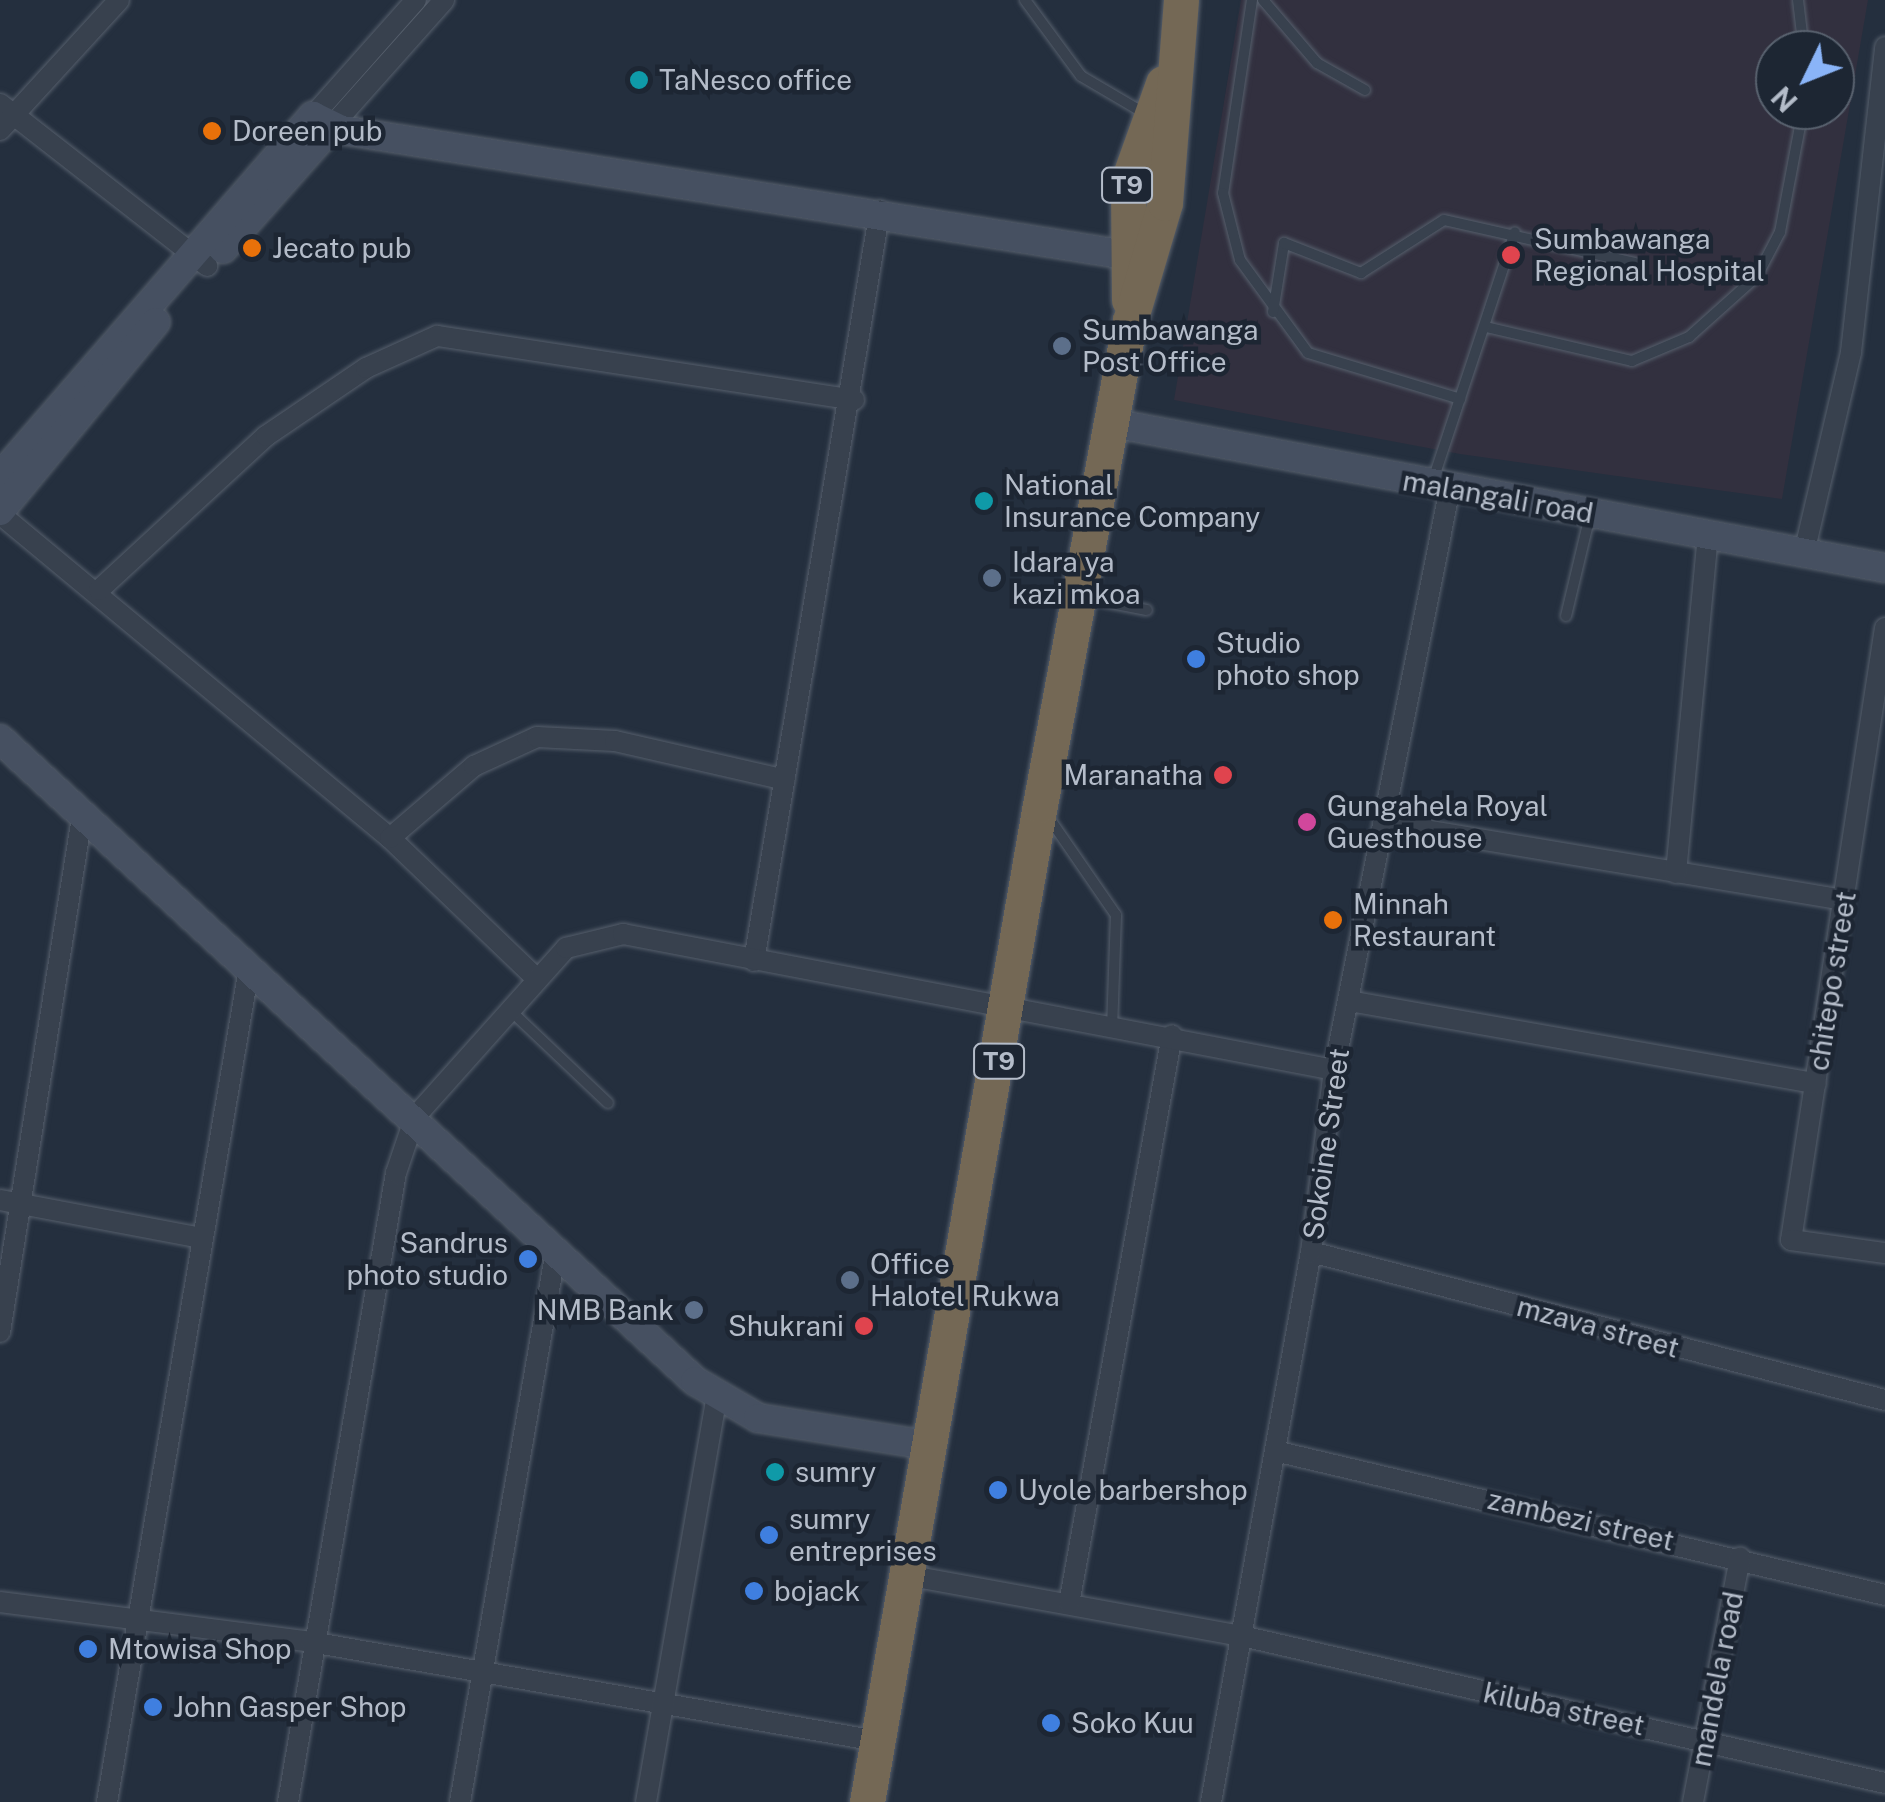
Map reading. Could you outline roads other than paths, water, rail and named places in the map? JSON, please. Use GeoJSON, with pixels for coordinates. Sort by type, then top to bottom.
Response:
{"type":"FeatureCollection","features":[{"type":"Feature","properties":{"kind":"highway","name":"T9"},"geometry":{"type":"LineString","coordinates":[[867,1802],[1009,1010],[1040,804],[1130,321],[1169,179],[1173,56],[1181,0]]}},
{"type":"Feature","properties":{"kind":"highway","name":"T9"},"geometry":{"type":"LineString","coordinates":[[1130,321],[1125,211],[1130,174],[1173,56]]}},
{"type":"Feature","properties":{"kind":"highway"},"geometry":{"type":"LineString","coordinates":[[1130,174],[1169,179]]}},
{"type":"Feature","properties":{"kind":"highway"},"geometry":{"type":"LineString","coordinates":[[1125,211],[1162,215]]}},
{"type":"Feature","properties":{"kind":"street"},"geometry":{"type":"LineString","coordinates":[[119,0],[5,116],[200,261]]}},
{"type":"Feature","properties":{"kind":"street"},"geometry":{"type":"LineString","coordinates":[[0,477],[200,261],[322,121],[416,0]]}},
{"type":"Feature","properties":{"kind":"street"},"geometry":{"type":"LineString","coordinates":[[322,121],[444,0]]}},
{"type":"Feature","properties":{"kind":"street"},"geometry":{"type":"LineString","coordinates":[[1804,552],[1851,352],[1878,178],[1885,47]]}},
{"type":"Feature","properties":{"kind":"street"},"geometry":{"type":"LineString","coordinates":[[322,121],[880,210],[1126,254]]}},
{"type":"Feature","properties":{"kind":"street"},"geometry":{"type":"LineString","coordinates":[[754,961],[819,553],[854,400],[880,210]]}},
{"type":"Feature","properties":{"kind":"street"},"geometry":{"type":"LineString","coordinates":[[200,261],[0,512],[99,590],[390,838],[536,979]]}},
{"type":"Feature","properties":{"kind":"street"},"geometry":{"type":"LineString","coordinates":[[99,590],[266,436],[366,368],[437,336],[854,400]]}},
{"type":"Feature","properties":{"kind":"street","name":"malangali road"},"geometry":{"type":"LineString","coordinates":[[1112,424],[1885,568]]}},
{"type":"Feature","properties":{"kind":"street","name":"Sokoine Street"},"geometry":{"type":"LineString","coordinates":[[1212,1802],[1311,1252],[1334,1070],[1389,824],[1441,486]]}},
{"type":"Feature","properties":{"kind":"street"},"geometry":{"type":"LineString","coordinates":[[1676,873],[1708,535]]}},
{"type":"Feature","properties":{"kind":"street","name":"chitepo street"},"geometry":{"type":"LineString","coordinates":[[1885,628],[1816,1083],[1784,1241],[1885,1253]]}},
{"type":"Feature","properties":{"kind":"street"},"geometry":{"type":"LineString","coordinates":[[1869,734],[1885,752]]}},
{"type":"Feature","properties":{"kind":"street"},"geometry":{"type":"LineString","coordinates":[[390,838],[474,766],[536,737],[615,741],[785,780]]}},
{"type":"Feature","properties":{"kind":"street"},"geometry":{"type":"LineString","coordinates":[[0,739],[82,818],[717,1394],[758,1418],[928,1445]]}},
{"type":"Feature","properties":{"kind":"street"},"geometry":{"type":"LineString","coordinates":[[0,1332],[82,818]]}},
{"type":"Feature","properties":{"kind":"street"},"geometry":{"type":"LineString","coordinates":[[1389,824],[1844,900]]}},
{"type":"Feature","properties":{"kind":"street"},"geometry":{"type":"LineString","coordinates":[[288,1802],[375,1261],[416,1118],[536,979],[586,936],[754,961],[1112,1029],[1172,1035],[1334,1070]]}},
{"type":"Feature","properties":{"kind":"street"},"geometry":{"type":"LineString","coordinates":[[106,1802],[132,1623],[249,969]]}},
{"type":"Feature","properties":{"kind":"street"},"geometry":{"type":"LineString","coordinates":[[1349,1001],[1816,1083]]}},
{"type":"Feature","properties":{"kind":"street"},"geometry":{"type":"LineString","coordinates":[[1069,1604],[1172,1035]]}},
{"type":"Feature","properties":{"kind":"street"},"geometry":{"type":"LineString","coordinates":[[0,1200],[201,1238]]}},
{"type":"Feature","properties":{"kind":"street"},"geometry":{"type":"LineString","coordinates":[[460,1802],[556,1250]]}},
{"type":"Feature","properties":{"kind":"street","name":"mzava street"},"geometry":{"type":"LineString","coordinates":[[1311,1252],[1885,1400]]}},
{"type":"Feature","properties":{"kind":"street"},"geometry":{"type":"LineString","coordinates":[[646,1802],[658,1708],[717,1394]]}},
{"type":"Feature","properties":{"kind":"street","name":"zambezi street"},"geometry":{"type":"LineString","coordinates":[[1275,1451],[1740,1557],[1885,1595]]}},
{"type":"Feature","properties":{"kind":"street","name":"mandela road"},"geometry":{"type":"LineString","coordinates":[[1693,1802],[1740,1557]]}},
{"type":"Feature","properties":{"kind":"street","name":"kiluba street"},"geometry":{"type":"LineString","coordinates":[[905,1575],[1242,1636],[1581,1717],[1705,1735],[1885,1783]]}},
{"type":"Feature","properties":{"kind":"street"},"geometry":{"type":"LineString","coordinates":[[0,1602],[132,1623],[311,1642],[479,1677],[878,1741]]}},
{"type":"Feature","properties":{"kind":"lane"},"geometry":{"type":"LineString","coordinates":[[1024,0],[1081,76],[1151,115]]}},
{"type":"Feature","properties":{"kind":"lane"},"geometry":{"type":"LineString","coordinates":[[1252,0],[1223,193],[1240,260],[1287,335],[1328,362],[1460,399]]}},
{"type":"Feature","properties":{"kind":"lane"},"geometry":{"type":"LineString","coordinates":[[1264,0],[1317,63],[1366,90]]}},
{"type":"Feature","properties":{"kind":"lane"},"geometry":{"type":"LineString","coordinates":[[1798,0],[1802,30]]}},
{"type":"Feature","properties":{"kind":"lane"},"geometry":{"type":"LineString","coordinates":[[1486,328],[1632,360],[1689,337],[1757,276],[1772,247],[1798,130]]}},
{"type":"Feature","properties":{"kind":"lane"},"geometry":{"type":"LineString","coordinates":[[1273,312],[1284,243],[1360,274],[1444,220],[1515,232],[1635,263]]}},
{"type":"Feature","properties":{"kind":"lane"},"geometry":{"type":"LineString","coordinates":[[1441,486],[1460,399],[1515,232]]}},
{"type":"Feature","properties":{"kind":"lane"},"geometry":{"type":"LineString","coordinates":[[1566,616],[1590,514]]}},
{"type":"Feature","properties":{"kind":"lane"},"geometry":{"type":"LineString","coordinates":[[1079,597],[1148,610]]}},
{"type":"Feature","properties":{"kind":"lane"},"geometry":{"type":"LineString","coordinates":[[1040,804],[1116,916],[1112,1029]]}},
{"type":"Feature","properties":{"kind":"lane"},"geometry":{"type":"LineString","coordinates":[[509,1010],[608,1103]]}},
{"type":"Feature","properties":{"kind":"place","name":"TaNesco office"},"geometry":{"type":"Point","coordinates":[639,80]}},
{"type":"Feature","properties":{"kind":"place","name":"Doreen pub"},"geometry":{"type":"Point","coordinates":[212,131]}},
{"type":"Feature","properties":{"kind":"place","name":"Jecato pub"},"geometry":{"type":"Point","coordinates":[252,248]}},
{"type":"Feature","properties":{"kind":"place","name":"Sumbawanga Regional Hospital"},"geometry":{"type":"Point","coordinates":[1511,255]}},
{"type":"Feature","properties":{"kind":"place","name":"Sumbawanga Post Office"},"geometry":{"type":"Point","coordinates":[1062,346]}},
{"type":"Feature","properties":{"kind":"place","name":"National Insurance Company"},"geometry":{"type":"Point","coordinates":[984,501]}},
{"type":"Feature","properties":{"kind":"place","name":"Idara ya kazi mkoa"},"geometry":{"type":"Point","coordinates":[992,578]}},
{"type":"Feature","properties":{"kind":"place","name":"Studio photo shop"},"geometry":{"type":"Point","coordinates":[1196,659]}},
{"type":"Feature","properties":{"kind":"place","name":"Maranatha"},"geometry":{"type":"Point","coordinates":[1223,775]}},
{"type":"Feature","properties":{"kind":"place","name":"Gungahela Royal Guesthouse"},"geometry":{"type":"Point","coordinates":[1307,822]}},
{"type":"Feature","properties":{"kind":"place","name":"Minnah Restaurant"},"geometry":{"type":"Point","coordinates":[1333,920]}},
{"type":"Feature","properties":{"kind":"place","name":"Sandrus photo studio"},"geometry":{"type":"Point","coordinates":[528,1259]}},
{"type":"Feature","properties":{"kind":"place","name":"Office Halotel Rukwa"},"geometry":{"type":"Point","coordinates":[850,1280]}},
{"type":"Feature","properties":{"kind":"place","name":"NMB Bank"},"geometry":{"type":"Point","coordinates":[694,1310]}},
{"type":"Feature","properties":{"kind":"place","name":"Shukrani"},"geometry":{"type":"Point","coordinates":[864,1326]}},
{"type":"Feature","properties":{"kind":"place","name":"sumry"},"geometry":{"type":"Point","coordinates":[775,1472]}},
{"type":"Feature","properties":{"kind":"place","name":"Uyole barbershop"},"geometry":{"type":"Point","coordinates":[998,1490]}},
{"type":"Feature","properties":{"kind":"place","name":"sumry entreprises"},"geometry":{"type":"Point","coordinates":[769,1535]}},
{"type":"Feature","properties":{"kind":"place","name":"bojack"},"geometry":{"type":"Point","coordinates":[754,1591]}},
{"type":"Feature","properties":{"kind":"place","name":"Mtowisa Shop"},"geometry":{"type":"Point","coordinates":[88,1649]}},
{"type":"Feature","properties":{"kind":"place","name":"John Gasper Shop"},"geometry":{"type":"Point","coordinates":[153,1707]}},
{"type":"Feature","properties":{"kind":"place","name":"Soko Kuu"},"geometry":{"type":"Point","coordinates":[1051,1723]}}]}
